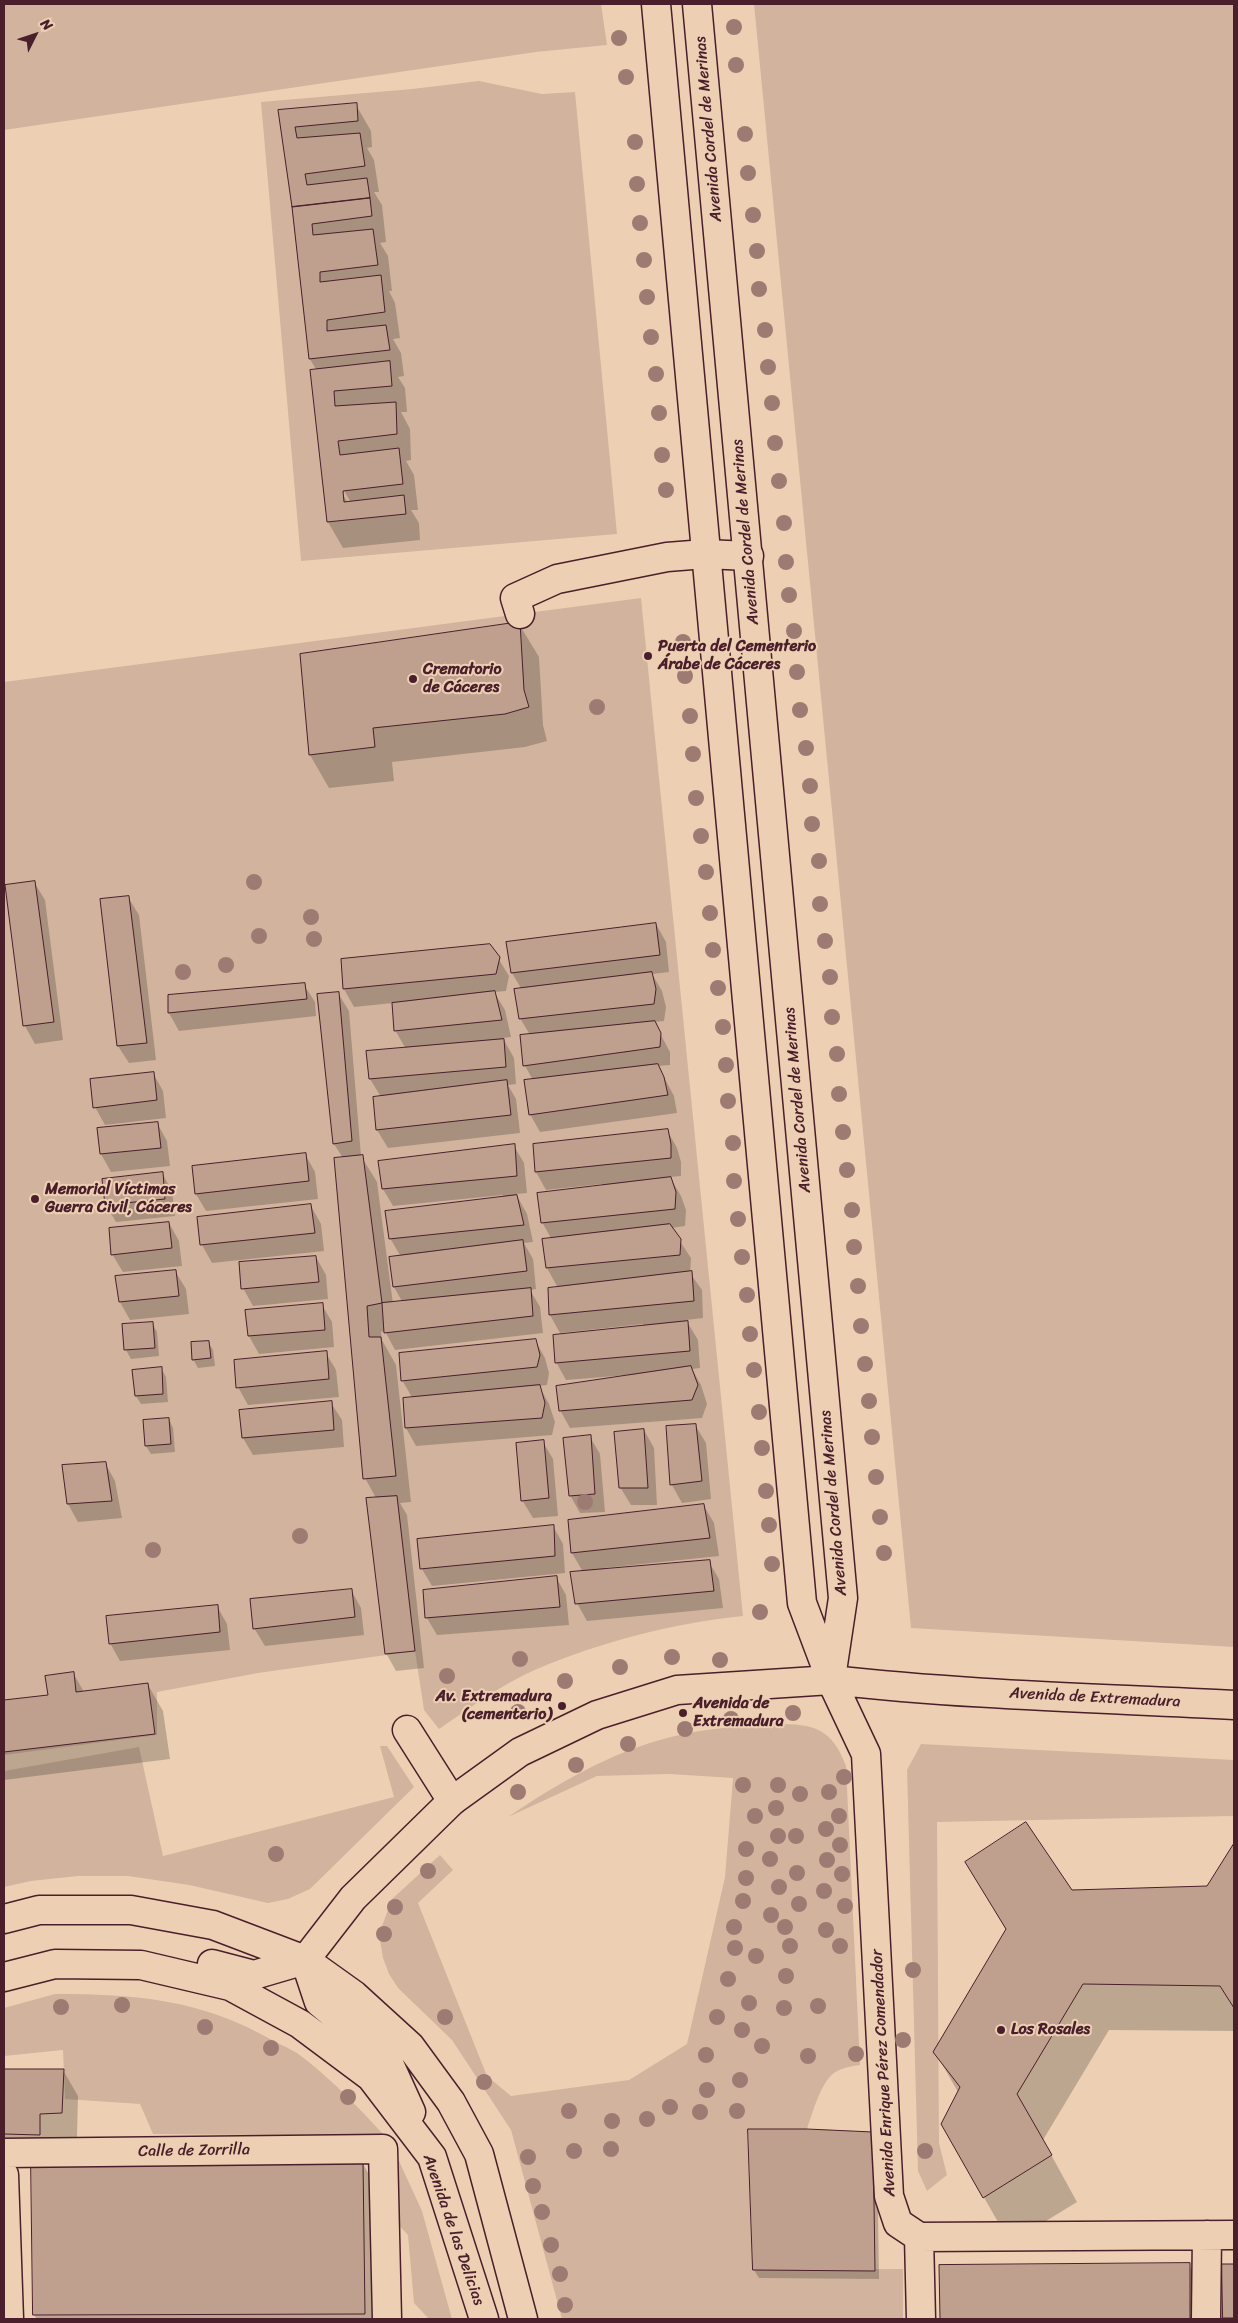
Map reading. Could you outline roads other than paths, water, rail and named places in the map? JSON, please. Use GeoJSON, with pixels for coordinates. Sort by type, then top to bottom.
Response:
{"type":"FeatureCollection","features":[{"type":"Feature","properties":{"kind":"main road"},"geometry":{"type":"LineString","coordinates":[[656,4],[802,1603],[831,1680]]}},
{"type":"Feature","properties":{"kind":"main road","name":"Avenida Cordel de Merinas"},"geometry":{"type":"LineString","coordinates":[[697,4],[843,1598],[831,1680]]}},
{"type":"Feature","properties":{"kind":"main road"},"geometry":{"type":"LineString","coordinates":[[520,614],[515,598],[557,579],[667,557],[705,554],[748,556]]}},
{"type":"Feature","properties":{"kind":"main road","name":"Avenida de Extremadura"},"geometry":{"type":"LineString","coordinates":[[305,1960],[353,1898],[452,1801],[520,1752],[597,1715],[677,1690],[831,1680],[952,1690],[1234,1705]]}},
{"type":"Feature","properties":{"kind":"main road","name":"Avenida Enrique Pérez Comendador"},"geometry":{"type":"LineString","coordinates":[[831,1680],[866,1754],[890,2196],[898,2223],[919,2237]]}},
{"type":"Feature","properties":{"kind":"main road"},"geometry":{"type":"LineString","coordinates":[[406,1730],[452,1801]]}},
{"type":"Feature","properties":{"kind":"main road"},"geometry":{"type":"LineString","coordinates":[[4,1919],[39,1910],[131,1910],[214,1925],[305,1960],[354,1995],[410,2046],[451,2102],[479,2154],[522,2319]]}},
{"type":"Feature","properties":{"kind":"main road"},"geometry":{"type":"LineString","coordinates":[[55,1964],[106,1950],[154,1948],[254,1975],[305,1960]]}},
{"type":"Feature","properties":{"kind":"main road"},"geometry":{"type":"LineString","coordinates":[[305,1960],[319,2002],[387,2059],[432,2157]]}},
{"type":"Feature","properties":{"kind":"main road","name":"Avenida de las Delicias"},"geometry":{"type":"LineString","coordinates":[[4,1977],[55,1964],[141,1965],[230,1986],[300,2024],[371,2077],[432,2157],[484,2319]]}},
{"type":"Feature","properties":{"kind":"main road","name":"Calle de Zorrilla"},"geometry":{"type":"LineString","coordinates":[[4,2153],[384,2149],[388,2319]]}},
{"type":"Feature","properties":{"kind":"main road"},"geometry":{"type":"LineString","coordinates":[[4,2175],[9,2319]]}},
{"type":"Feature","properties":{"kind":"main road"},"geometry":{"type":"LineString","coordinates":[[1206,2319],[1207,2235]]}},
{"type":"Feature","properties":{"kind":"main road"},"geometry":{"type":"LineString","coordinates":[[921,2319],[919,2237],[1234,2235]]}},
{"type":"Feature","properties":{"kind":"place","name":"Puerta del Cementerio Árabe de Cáceres"},"geometry":{"type":"Point","coordinates":[648,656]}},
{"type":"Feature","properties":{"kind":"place","name":"Crematorio de Cáceres"},"geometry":{"type":"Point","coordinates":[413,679]}},
{"type":"Feature","properties":{"kind":"place","name":"Memorial Víctimas Guerra Civil, Cáceres"},"geometry":{"type":"Point","coordinates":[35,1199]}},
{"type":"Feature","properties":{"kind":"place","name":"Av. Extremadura (cementerio)"},"geometry":{"type":"Point","coordinates":[562,1706]}},
{"type":"Feature","properties":{"kind":"place","name":"Avenida de Extremadura"},"geometry":{"type":"Point","coordinates":[683,1713]}},
{"type":"Feature","properties":{"kind":"place","name":"Los Rosales"},"geometry":{"type":"Point","coordinates":[1001,2030]}}]}
